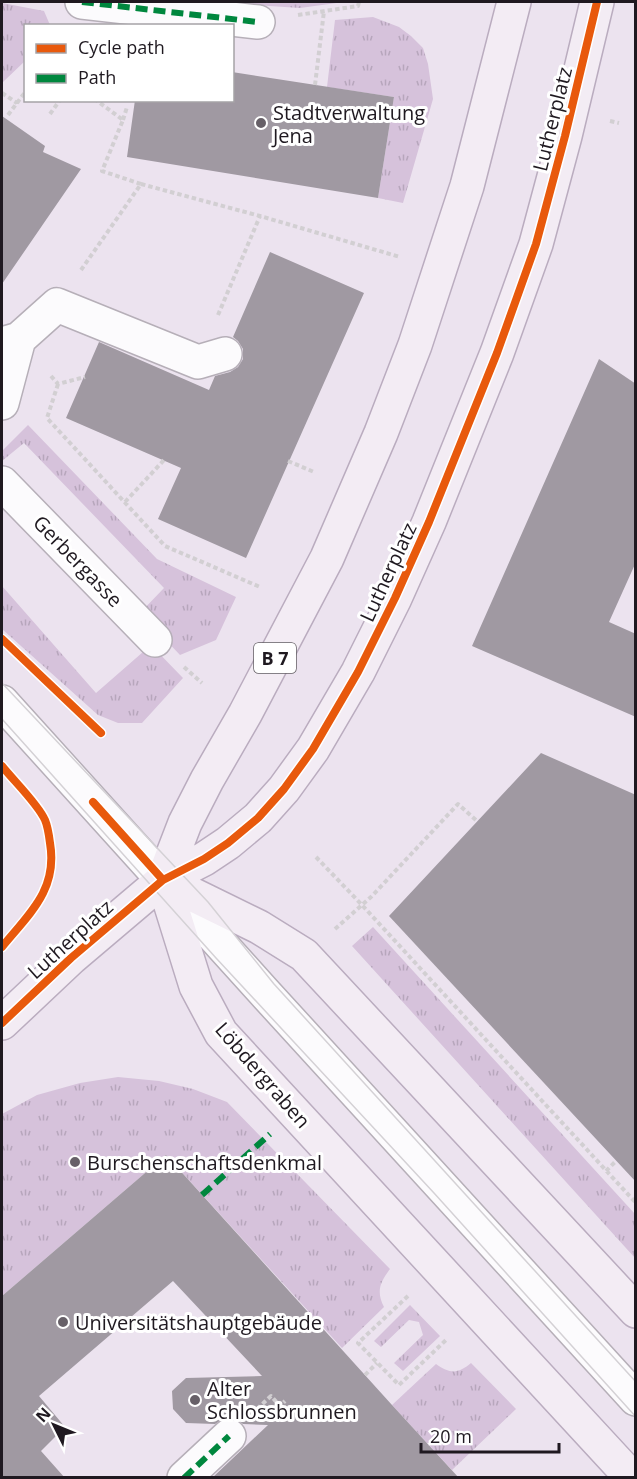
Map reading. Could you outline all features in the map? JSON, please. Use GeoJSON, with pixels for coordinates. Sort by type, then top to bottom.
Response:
{"type":"FeatureCollection","features":[{"type":"Feature","properties":{"kind":"main road","name":"Lutherplatz"},"geometry":{"type":"LineString","coordinates":[[163,880],[185,823],[327,558],[381,433],[415,345],[467,186],[514,2]]}},
{"type":"Feature","properties":{"kind":"main road","name":"Lutherplatz"},"geometry":{"type":"LineString","coordinates":[[2,1023],[70,958],[163,880],[204,859],[258,818],[284,789],[313,749],[358,672],[429,522],[497,353],[536,244],[597,2]]}},
{"type":"Feature","properties":{"kind":"main road"},"geometry":{"type":"LineString","coordinates":[[163,880],[259,927],[304,955],[636,1311]]}},
{"type":"Feature","properties":{"kind":"main road","name":"Löbdergraben"},"geometry":{"type":"LineString","coordinates":[[163,880],[196,986],[221,1033],[632,1478]]}},
{"type":"Feature","properties":{"kind":"street"},"geometry":{"type":"LineString","coordinates":[[82,2],[258,22]]}},
{"type":"Feature","properties":{"kind":"street"},"geometry":{"type":"LineString","coordinates":[[2,403],[10,342],[57,305],[126,333],[211,358]]}},
{"type":"Feature","properties":{"kind":"street","name":"Gerbergasse"},"geometry":{"type":"LineString","coordinates":[[2,483],[155,640]]}},
{"type":"Feature","properties":{"kind":"street"},"geometry":{"type":"LineString","coordinates":[[2,702],[636,1399]]}},
{"type":"Feature","properties":{"kind":"street"},"geometry":{"type":"LineString","coordinates":[[184,1478],[229,1436]]}},
{"type":"Feature","properties":{"kind":"path"},"geometry":{"type":"LineString","coordinates":[[258,22],[358,6],[359,2]]}},
{"type":"Feature","properties":{"kind":"path"},"geometry":{"type":"LineString","coordinates":[[315,85],[324,11]]}},
{"type":"Feature","properties":{"kind":"path"},"geometry":{"type":"LineString","coordinates":[[2,93],[17,103]]}},
{"type":"Feature","properties":{"kind":"path"},"geometry":{"type":"LineString","coordinates":[[9,115],[24,94]]}},
{"type":"Feature","properties":{"kind":"path"},"geometry":{"type":"LineString","coordinates":[[50,114],[59,102]]}},
{"type":"Feature","properties":{"kind":"path"},"geometry":{"type":"LineString","coordinates":[[99,102],[123,120]]}},
{"type":"Feature","properties":{"kind":"path"},"geometry":{"type":"LineString","coordinates":[[127,107],[102,171],[401,257]]}},
{"type":"Feature","properties":{"kind":"path"},"geometry":{"type":"LineString","coordinates":[[57,305],[141,184]]}},
{"type":"Feature","properties":{"kind":"path"},"geometry":{"type":"LineString","coordinates":[[211,358],[260,216]]}},
{"type":"Feature","properties":{"kind":"path"},"geometry":{"type":"LineString","coordinates":[[58,384],[47,418],[165,546],[260,587]]}},
{"type":"Feature","properties":{"kind":"path"},"geometry":{"type":"LineString","coordinates":[[125,502],[164,460]]}},
{"type":"Feature","properties":{"kind":"path"},"geometry":{"type":"LineString","coordinates":[[288,461],[314,472]]}},
{"type":"Feature","properties":{"kind":"path"},"geometry":{"type":"LineString","coordinates":[[327,935],[362,905],[458,804],[477,821]]}},
{"type":"Feature","properties":{"kind":"path"},"geometry":{"type":"LineString","coordinates":[[316,857],[636,1203]]}},
{"type":"Feature","properties":{"kind":"path"},"geometry":{"type":"LineString","coordinates":[[606,1171],[616,1161]]}},
{"type":"Feature","properties":{"kind":"path"},"geometry":{"type":"LineString","coordinates":[[415,1289],[358,1343],[399,1385],[455,1332]]}},
{"type":"Feature","properties":{"kind":"path"},"geometry":{"type":"LineString","coordinates":[[365,1375],[377,1363]]}},
{"type":"Feature","properties":{"kind":"path"},"geometry":{"type":"LineString","coordinates":[[273,1420],[269,1416],[280,1406]]}},
{"type":"Feature","properties":{"kind":"green space"},"geometry":{"type":"Polygon","coordinates":[[[234,2],[344,2],[300,8],[234,2]]]}},
{"type":"Feature","properties":{"kind":"green space"},"geometry":{"type":"Polygon","coordinates":[[[2,3],[44,11],[50,24],[24,24],[24,62],[2,81],[2,3]]]}},
{"type":"Feature","properties":{"kind":"green space"},"geometry":{"type":"Polygon","coordinates":[[[373,17],[399,27],[411,36],[423,48],[428,64],[433,99],[403,203],[378,198],[394,97],[327,87],[335,20],[373,17]]]}},
{"type":"Feature","properties":{"kind":"green space"},"geometry":{"type":"Polygon","coordinates":[[[28,425],[157,559],[236,597],[216,640],[180,655],[140,613],[164,588],[24,443],[2,461],[2,451],[28,425]]]}},
{"type":"Feature","properties":{"kind":"green space"},"geometry":{"type":"Polygon","coordinates":[[[2,586],[96,693],[151,645],[183,678],[142,723],[118,723],[98,715],[2,629],[2,586]]]}},
{"type":"Feature","properties":{"kind":"green space"},"geometry":{"type":"Polygon","coordinates":[[[373,927],[635,1214],[635,1258],[352,946],[373,927]]]}},
{"type":"Feature","properties":{"kind":"green space"},"geometry":{"type":"Polygon","coordinates":[[[118,1077],[159,1081],[193,1089],[227,1102],[390,1269],[380,1287],[380,1297],[384,1307],[342,1348],[166,1155],[2,1296],[2,1114],[37,1095],[80,1083],[118,1077]]]}},
{"type":"Feature","properties":{"kind":"green space"},"geometry":{"type":"Polygon","coordinates":[[[410,1305],[440,1336],[403,1371],[394,1363],[423,1335],[419,1322],[409,1320],[381,1347],[374,1341],[410,1305]]]}},
{"type":"Feature","properties":{"kind":"green space"},"geometry":{"type":"Polygon","coordinates":[[[471,1363],[516,1409],[452,1470],[392,1405],[436,1364],[446,1370],[458,1371],[471,1363]]]}},
{"type":"Feature","properties":{"kind":"building","name":"Stadtverwaltung Jena"},"geometry":{"type":"Polygon","coordinates":[[[234,72],[394,97],[378,198],[127,157],[135,102],[234,102],[234,72]]]}},
{"type":"Feature","properties":{"kind":"building"},"geometry":{"type":"Polygon","coordinates":[[[2,116],[45,146],[43,152],[81,169],[2,284],[2,116]]]}},
{"type":"Feature","properties":{"kind":"building"},"geometry":{"type":"Polygon","coordinates":[[[270,252],[364,293],[246,558],[158,519],[181,468],[66,418],[99,342],[209,390],[215,376],[238,367],[243,359],[243,349],[233,337],[270,252]]]}},
{"type":"Feature","properties":{"kind":"building"},"geometry":{"type":"Polygon","coordinates":[[[599,359],[636,384],[636,562],[609,622],[636,634],[636,717],[472,646],[599,359]]]}},
{"type":"Feature","properties":{"kind":"building"},"geometry":{"type":"Polygon","coordinates":[[[541,753],[636,795],[636,1182],[389,916],[541,753]]]}},
{"type":"Feature","properties":{"kind":"building","name":"Universitätshauptgebäude"},"geometry":{"type":"Polygon","coordinates":[[[166,1155],[459,1478],[212,1478],[268,1425],[243,1424],[235,1418],[225,1418],[215,1424],[186,1423],[173,1409],[172,1391],[186,1378],[262,1376],[173,1281],[39,1396],[65,1427],[41,1451],[65,1478],[2,1478],[2,1296],[166,1155]]]}},
{"type":"Feature","properties":{"kind":"tram line"},"geometry":{"type":"LineString","coordinates":[[2,683],[208,902],[274,984],[636,1382]]}},
{"type":"Feature","properties":{"kind":"tram line"},"geometry":{"type":"LineString","coordinates":[[2,719],[216,958],[434,1193],[636,1417]]}},
{"type":"Feature","properties":{"kind":"marked path"},"geometry":{"type":"LineString","coordinates":[[82,2],[258,22]]}},
{"type":"Feature","properties":{"kind":"marked path"},"geometry":{"type":"LineString","coordinates":[[202,1195],[270,1134]]}},
{"type":"Feature","properties":{"kind":"marked path"},"geometry":{"type":"LineString","coordinates":[[184,1478],[229,1436]]}},
{"type":"Feature","properties":{"kind":"cycle path"},"geometry":{"type":"LineString","coordinates":[[2,1023],[71,958],[163,880],[204,859],[258,818],[284,789],[313,749],[358,672],[429,522],[497,353],[536,244],[597,2]]}},
{"type":"Feature","properties":{"kind":"cycle path"},"geometry":{"type":"LineString","coordinates":[[2,639],[101,733]]}},
{"type":"Feature","properties":{"kind":"cycle path"},"geometry":{"type":"LineString","coordinates":[[2,766],[42,814],[49,834],[51,860],[50,874],[39,900],[2,947]]}},
{"type":"Feature","properties":{"kind":"cycle path"},"geometry":{"type":"LineString","coordinates":[[93,802],[163,880]]}},
{"type":"Feature","properties":{"kind":"place","name":"Stadtverwaltung Jena"},"geometry":{"type":"Point","coordinates":[261,123]}},
{"type":"Feature","properties":{"kind":"place","name":"Burschenschaftsdenkmal"},"geometry":{"type":"Point","coordinates":[75,1162]}},
{"type":"Feature","properties":{"kind":"place","name":"Universitätshauptgebäude"},"geometry":{"type":"Point","coordinates":[63,1322]}},
{"type":"Feature","properties":{"kind":"place","name":"Alter Schlossbrunnen"},"geometry":{"type":"Point","coordinates":[195,1400]}}]}
